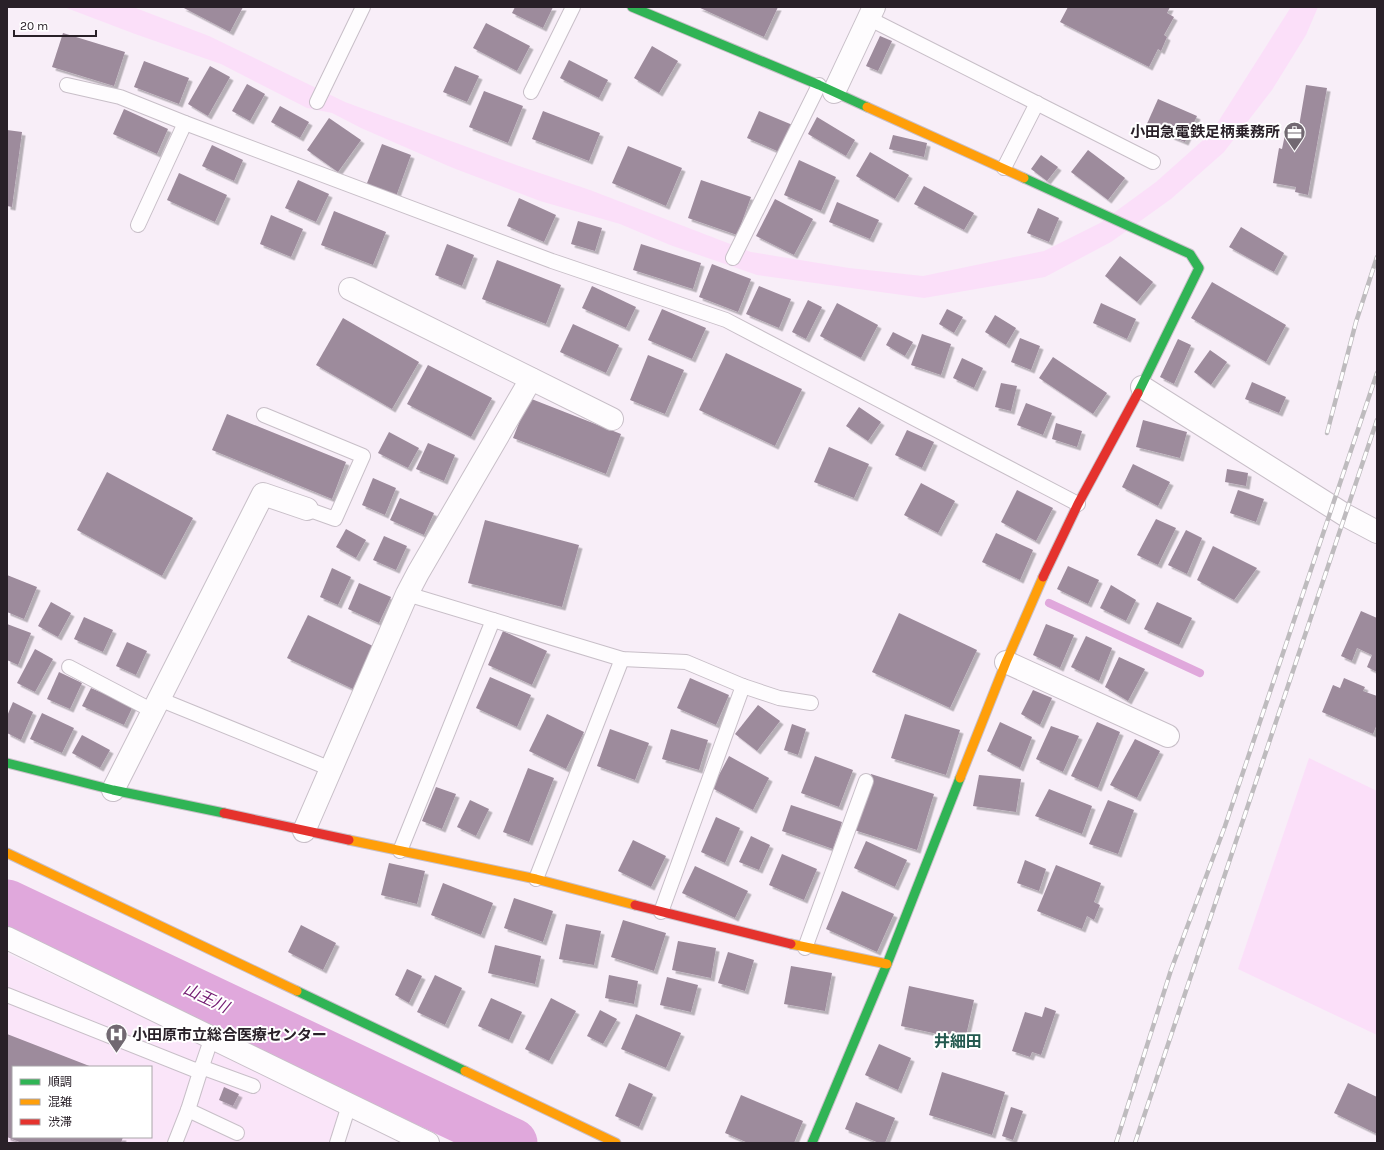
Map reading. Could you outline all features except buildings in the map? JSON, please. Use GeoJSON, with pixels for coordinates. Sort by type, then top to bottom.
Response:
{"type":"FeatureCollection","features":[{"type":"Feature","properties":{"kind":"street"},"geometry":{"type":"LineString","coordinates":[[632,7],[826,88],[1004,168],[1190,254],[1199,268],[1142,387],[1078,504],[1034,597],[1006,662],[887,964],[812,1143]]}},
{"type":"Feature","properties":{"kind":"street"},"geometry":{"type":"LineString","coordinates":[[826,88],[871,12]]}},
{"type":"Feature","properties":{"kind":"street"},"geometry":{"type":"LineString","coordinates":[[350,289],[612,419]]}},
{"type":"Feature","properties":{"kind":"street"},"geometry":{"type":"LineString","coordinates":[[304,831],[407,594],[418,572],[531,379]]}},
{"type":"Feature","properties":{"kind":"street"},"geometry":{"type":"LineString","coordinates":[[1142,387],[1346,515],[1377,532]]}},
{"type":"Feature","properties":{"kind":"street"},"geometry":{"type":"LineString","coordinates":[[113,790],[263,494],[307,509]]}},
{"type":"Feature","properties":{"kind":"street"},"geometry":{"type":"LineString","coordinates":[[1006,662],[1168,736]]}},
{"type":"Feature","properties":{"kind":"street"},"geometry":{"type":"LineString","coordinates":[[7,763],[113,790],[536,880],[805,948],[887,964]]}},
{"type":"Feature","properties":{"kind":"street"},"geometry":{"type":"LineString","coordinates":[[7,853],[616,1143]]}},
{"type":"Feature","properties":{"kind":"street"},"geometry":{"type":"LineString","coordinates":[[7,938],[428,1143]]}},
{"type":"Feature","properties":{"kind":"lane"},"geometry":{"type":"LineString","coordinates":[[316,102],[363,7]]}},
{"type":"Feature","properties":{"kind":"lane"},"geometry":{"type":"LineString","coordinates":[[531,92],[573,7]]}},
{"type":"Feature","properties":{"kind":"lane"},"geometry":{"type":"LineString","coordinates":[[871,12],[1036,103],[1153,162]]}},
{"type":"Feature","properties":{"kind":"lane"},"geometry":{"type":"LineString","coordinates":[[67,84],[120,97],[552,262],[726,320],[1078,504]]}},
{"type":"Feature","properties":{"kind":"lane"},"geometry":{"type":"LineString","coordinates":[[733,258],[826,88]]}},
{"type":"Feature","properties":{"kind":"lane"},"geometry":{"type":"LineString","coordinates":[[1004,168],[1036,103]]}},
{"type":"Feature","properties":{"kind":"lane"},"geometry":{"type":"LineString","coordinates":[[138,225],[185,123]]}},
{"type":"Feature","properties":{"kind":"lane"},"geometry":{"type":"LineString","coordinates":[[264,415],[363,456],[335,519],[307,509]]}},
{"type":"Feature","properties":{"kind":"lane"},"geometry":{"type":"LineString","coordinates":[[407,594],[622,659],[686,662],[743,686],[780,698],[811,703]]}},
{"type":"Feature","properties":{"kind":"lane"},"geometry":{"type":"LineString","coordinates":[[400,851],[493,620]]}},
{"type":"Feature","properties":{"kind":"lane"},"geometry":{"type":"LineString","coordinates":[[536,880],[622,659]]}},
{"type":"Feature","properties":{"kind":"lane"},"geometry":{"type":"LineString","coordinates":[[69,667],[156,705],[331,769]]}},
{"type":"Feature","properties":{"kind":"lane"},"geometry":{"type":"LineString","coordinates":[[660,912],[743,686]]}},
{"type":"Feature","properties":{"kind":"lane"},"geometry":{"type":"LineString","coordinates":[[805,948],[866,781]]}},
{"type":"Feature","properties":{"kind":"lane"},"geometry":{"type":"LineString","coordinates":[[7,995],[201,1070],[253,1086]]}},
{"type":"Feature","properties":{"kind":"lane"},"geometry":{"type":"LineString","coordinates":[[175,1143],[188,1110],[212,1038]]}},
{"type":"Feature","properties":{"kind":"lane"},"geometry":{"type":"LineString","coordinates":[[337,1143],[349,1105]]}},
{"type":"Feature","properties":{"kind":"lane"},"geometry":{"type":"LineString","coordinates":[[188,1110],[237,1133]]}},
{"type":"Feature","properties":{"kind":"shaded area"},"geometry":{"type":"Polygon","coordinates":[[[64,7],[133,7],[209,36],[345,102],[519,166],[590,190],[751,252],[849,268],[923,276],[1044,251],[1100,223],[1156,182],[1211,133],[1291,7],[1318,7],[1306,35],[1272,90],[1224,152],[1171,199],[1111,242],[1045,277],[924,298],[757,275],[670,245],[620,224],[540,201],[453,168],[361,128],[332,113],[307,108],[221,64],[64,7]]]}},
{"type":"Feature","properties":{"kind":"shaded area"},"geometry":{"type":"Polygon","coordinates":[[[1309,758],[1377,791],[1377,1035],[1238,969],[1309,758]]]}},
{"type":"Feature","properties":{"kind":"shaded area","name":"小田原市立総合医療センター"},"geometry":{"type":"Polygon","coordinates":[[[7,953],[341,1111],[331,1143],[7,1143],[7,953]]]}},
{"type":"Feature","properties":{"kind":"waterway"},"geometry":{"type":"LineString","coordinates":[[1049,603],[1200,673]]}},
{"type":"Feature","properties":{"kind":"waterway","name":"山王川"},"geometry":{"type":"LineString","coordinates":[[7,904],[513,1143]]}},
{"type":"Feature","properties":{"kind":"railway"},"geometry":{"type":"LineString","coordinates":[[1327,433],[1356,322],[1377,257]]}},
{"type":"Feature","properties":{"kind":"railway"},"geometry":{"type":"LineString","coordinates":[[1116,1143],[1171,970],[1225,826],[1377,373]]}},
{"type":"Feature","properties":{"kind":"railway"},"geometry":{"type":"LineString","coordinates":[[1135,1143],[1377,420]]}},
{"type":"Feature","properties":{"kind":"traffic: fast"},"geometry":{"type":"LineString","coordinates":[[632,7],[819,85],[867,107]]}},
{"type":"Feature","properties":{"kind":"traffic: fast"},"geometry":{"type":"LineString","coordinates":[[1024,178],[1190,254],[1199,268],[1138,393]]}},
{"type":"Feature","properties":{"kind":"traffic: fast"},"geometry":{"type":"LineString","coordinates":[[7,763],[113,790],[224,813]]}},
{"type":"Feature","properties":{"kind":"traffic: fast"},"geometry":{"type":"LineString","coordinates":[[812,1143],[887,964],[960,778]]}},
{"type":"Feature","properties":{"kind":"traffic: fast"},"geometry":{"type":"LineString","coordinates":[[297,991],[465,1071]]}},
{"type":"Feature","properties":{"kind":"traffic: slow"},"geometry":{"type":"LineString","coordinates":[[867,107],[1024,178]]}},
{"type":"Feature","properties":{"kind":"traffic: slow"},"geometry":{"type":"LineString","coordinates":[[960,778],[1006,662],[1043,577]]}},
{"type":"Feature","properties":{"kind":"traffic: slow"},"geometry":{"type":"LineString","coordinates":[[349,840],[536,879],[635,905]]}},
{"type":"Feature","properties":{"kind":"traffic: slow"},"geometry":{"type":"LineString","coordinates":[[7,853],[297,991]]}},
{"type":"Feature","properties":{"kind":"traffic: slow"},"geometry":{"type":"LineString","coordinates":[[791,944],[887,964]]}},
{"type":"Feature","properties":{"kind":"traffic: slow"},"geometry":{"type":"LineString","coordinates":[[465,1071],[616,1143]]}},
{"type":"Feature","properties":{"kind":"traffic: jam"},"geometry":{"type":"LineString","coordinates":[[1043,577],[1078,504],[1138,393]]}},
{"type":"Feature","properties":{"kind":"traffic: jam"},"geometry":{"type":"LineString","coordinates":[[224,813],[349,840]]}},
{"type":"Feature","properties":{"kind":"traffic: jam"},"geometry":{"type":"LineString","coordinates":[[635,905],[791,944]]}},
{"type":"Feature","properties":{"kind":"place","name":"小田急電鉄足柄乗務所"},"geometry":{"type":"Point","coordinates":[1295,152]}},
{"type":"Feature","properties":{"kind":"place","name":"小田原市立総合医療センター"},"geometry":{"type":"Point","coordinates":[116,1054]}},
{"type":"Feature","properties":{"kind":"district","name":"井細田"},"geometry":{"type":"Point","coordinates":[958,1041]}}]}
